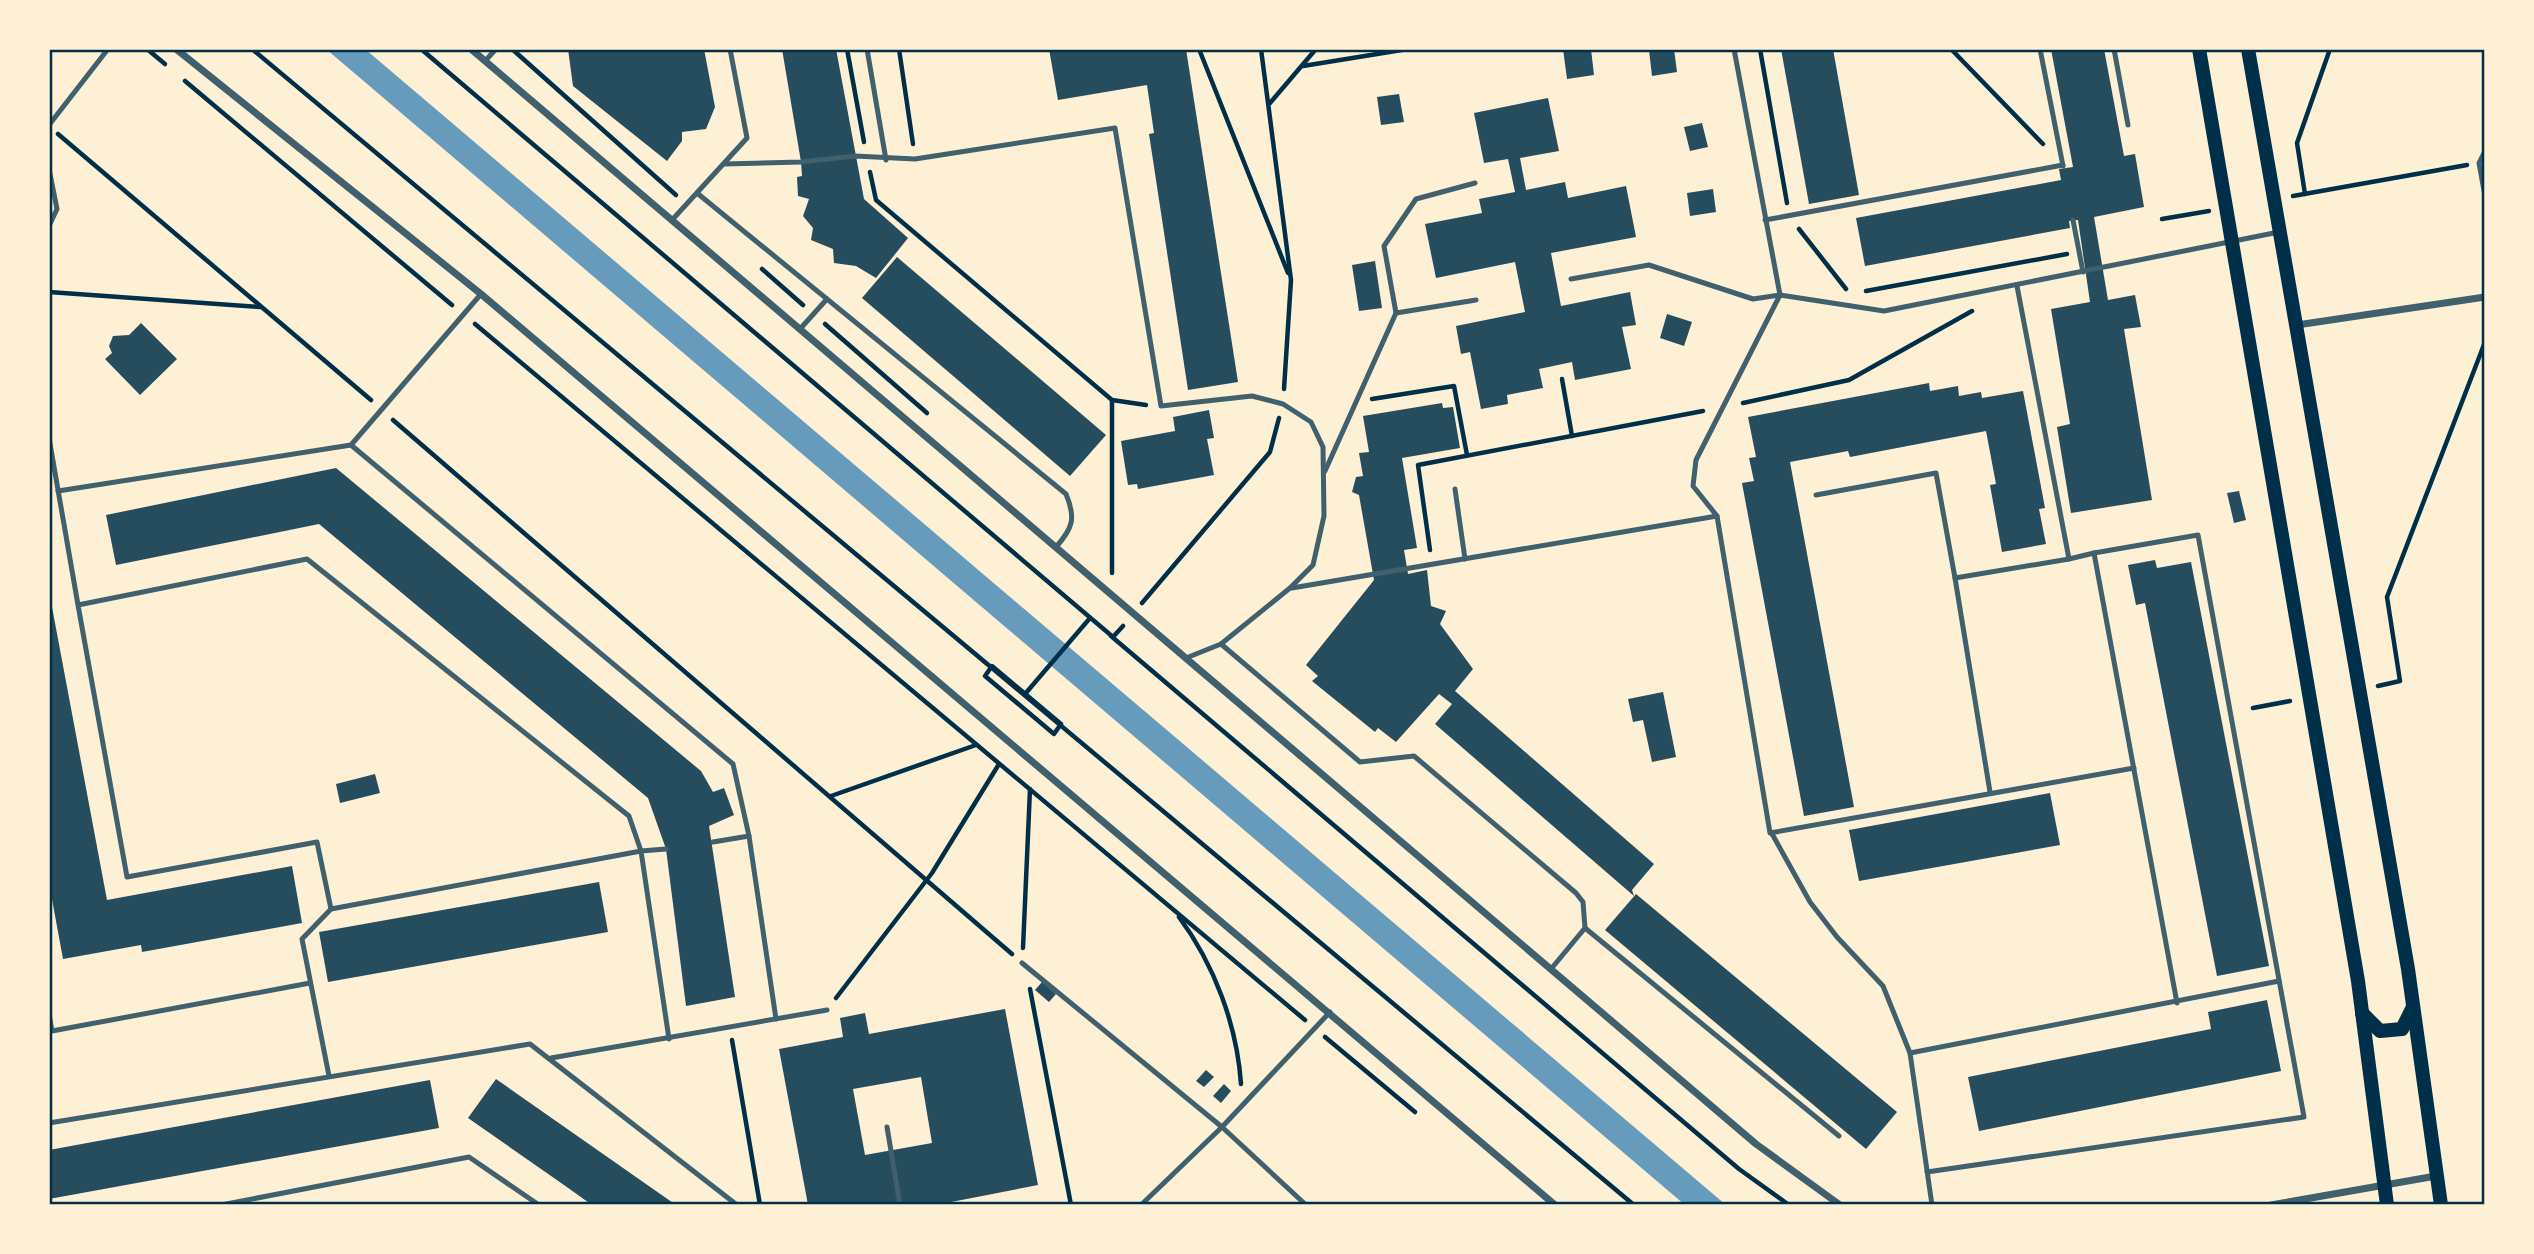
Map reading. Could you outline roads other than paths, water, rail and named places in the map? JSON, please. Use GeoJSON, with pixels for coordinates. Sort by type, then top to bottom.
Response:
{"type":"FeatureCollection","features":[{"type":"Feature","properties":{"kind":"main road"},"geometry":{"type":"LineString","coordinates":[[2199,49],[2234,241],[2362,1013],[2387,1205]]}},
{"type":"Feature","properties":{"kind":"main road"},"geometry":{"type":"LineString","coordinates":[[2248,49],[2413,1007],[2441,1205]]}},
{"type":"Feature","properties":{"kind":"main road"},"geometry":{"type":"LineString","coordinates":[[2362,1013],[2380,1031],[2402,1029],[2413,1007]]}},
{"type":"Feature","properties":{"kind":"street"},"geometry":{"type":"LineString","coordinates":[[176,49],[481,294],[1555,1205]]}},
{"type":"Feature","properties":{"kind":"street"},"geometry":{"type":"LineString","coordinates":[[471,49],[1776,1161],[1840,1205]]}},
{"type":"Feature","properties":{"kind":"street"},"geometry":{"type":"LineString","coordinates":[[2297,325],[2485,297]]}},
{"type":"Feature","properties":{"kind":"street"},"geometry":{"type":"LineString","coordinates":[[2271,1205],[2436,1176]]}},
{"type":"Feature","properties":{"kind":"lane"},"geometry":{"type":"LineString","coordinates":[[49,126],[108,49]]}},
{"type":"Feature","properties":{"kind":"lane"},"geometry":{"type":"LineString","coordinates":[[485,61],[496,49]]}},
{"type":"Feature","properties":{"kind":"lane"},"geometry":{"type":"LineString","coordinates":[[672,220],[747,138],[730,49]]}},
{"type":"Feature","properties":{"kind":"lane"},"geometry":{"type":"LineString","coordinates":[[867,49],[886,160]]}},
{"type":"Feature","properties":{"kind":"lane"},"geometry":{"type":"LineString","coordinates":[[1734,49],[1780,295],[1696,460],[1693,486],[1717,516],[1771,832],[1810,902],[1837,937],[1882,986],[1910,1053],[1932,1205]]}},
{"type":"Feature","properties":{"kind":"lane"},"geometry":{"type":"LineString","coordinates":[[1765,220],[2063,167],[2040,49]]}},
{"type":"Feature","properties":{"kind":"lane"},"geometry":{"type":"LineString","coordinates":[[2115,49],[2128,125]]}},
{"type":"Feature","properties":{"kind":"lane"},"geometry":{"type":"LineString","coordinates":[[724,164],[866,157],[886,160],[915,159],[1115,128],[1161,407],[1252,396],[1283,404],[1311,422],[1323,447],[1324,516],[1313,565],[1290,589],[1221,644],[1186,658]]}},
{"type":"Feature","properties":{"kind":"lane"},"geometry":{"type":"LineString","coordinates":[[2485,151],[2482,163],[2485,196]]}},
{"type":"Feature","properties":{"kind":"lane"},"geometry":{"type":"LineString","coordinates":[[49,169],[57,209],[49,226]]}},
{"type":"Feature","properties":{"kind":"lane"},"geometry":{"type":"LineString","coordinates":[[1323,474],[1396,313],[1384,246],[1416,199],[1475,183]]}},
{"type":"Feature","properties":{"kind":"lane"},"geometry":{"type":"LineString","coordinates":[[696,193],[1066,494],[1074,513],[1071,529],[1056,547]]}},
{"type":"Feature","properties":{"kind":"lane"},"geometry":{"type":"LineString","coordinates":[[2073,220],[2083,272]]}},
{"type":"Feature","properties":{"kind":"lane"},"geometry":{"type":"LineString","coordinates":[[1571,279],[1649,265],[1753,299],[1780,295],[1884,311],[2280,232]]}},
{"type":"Feature","properties":{"kind":"lane"},"geometry":{"type":"LineString","coordinates":[[2017,286],[2069,558]]}},
{"type":"Feature","properties":{"kind":"lane"},"geometry":{"type":"LineString","coordinates":[[58,491],[351,445],[481,294]]}},
{"type":"Feature","properties":{"kind":"lane"},"geometry":{"type":"LineString","coordinates":[[800,329],[827,299]]}},
{"type":"Feature","properties":{"kind":"lane"},"geometry":{"type":"LineString","coordinates":[[1396,313],[1476,300]]}},
{"type":"Feature","properties":{"kind":"lane"},"geometry":{"type":"LineString","coordinates":[[49,438],[127,877],[317,842],[331,909]]}},
{"type":"Feature","properties":{"kind":"lane"},"geometry":{"type":"LineString","coordinates":[[351,445],[733,764],[749,836],[776,1019]]}},
{"type":"Feature","properties":{"kind":"lane"},"geometry":{"type":"LineString","coordinates":[[1816,495],[1936,472],[1990,792]]}},
{"type":"Feature","properties":{"kind":"lane"},"geometry":{"type":"LineString","coordinates":[[1455,489],[1465,559]]}},
{"type":"Feature","properties":{"kind":"lane"},"geometry":{"type":"LineString","coordinates":[[1290,589],[1717,516]]}},
{"type":"Feature","properties":{"kind":"lane"},"geometry":{"type":"LineString","coordinates":[[1927,1171],[2304,1116],[2198,535],[1955,579]]}},
{"type":"Feature","properties":{"kind":"lane"},"geometry":{"type":"LineString","coordinates":[[2094,553],[2177,1003]]}},
{"type":"Feature","properties":{"kind":"lane"},"geometry":{"type":"LineString","coordinates":[[78,605],[307,559],[629,816],[641,851],[669,1039]]}},
{"type":"Feature","properties":{"kind":"lane"},"geometry":{"type":"LineString","coordinates":[[1221,644],[1360,762],[1414,756],[1576,893],[1583,902],[1585,928],[1551,969]]}},
{"type":"Feature","properties":{"kind":"lane"},"geometry":{"type":"LineString","coordinates":[[1771,832],[2134,768]]}},
{"type":"Feature","properties":{"kind":"lane"},"geometry":{"type":"LineString","coordinates":[[713,842],[749,836]]}},
{"type":"Feature","properties":{"kind":"lane"},"geometry":{"type":"LineString","coordinates":[[329,1076],[302,939],[331,909],[641,851],[666,849]]}},
{"type":"Feature","properties":{"kind":"lane"},"geometry":{"type":"LineString","coordinates":[[1585,928],[1839,1136]]}},
{"type":"Feature","properties":{"kind":"lane"},"geometry":{"type":"LineString","coordinates":[[1022,963],[1222,1127],[1306,1205]]}},
{"type":"Feature","properties":{"kind":"lane"},"geometry":{"type":"LineString","coordinates":[[1910,1053],[2279,981]]}},
{"type":"Feature","properties":{"kind":"lane"},"geometry":{"type":"LineString","coordinates":[[49,1014],[52,1031],[310,983]]}},
{"type":"Feature","properties":{"kind":"lane"},"geometry":{"type":"LineString","coordinates":[[551,1058],[827,1010]]}},
{"type":"Feature","properties":{"kind":"lane"},"geometry":{"type":"LineString","coordinates":[[1141,1205],[1222,1127],[1330,1013]]}},
{"type":"Feature","properties":{"kind":"lane"},"geometry":{"type":"LineString","coordinates":[[49,1123],[530,1044],[737,1205]]}},
{"type":"Feature","properties":{"kind":"lane"},"geometry":{"type":"LineString","coordinates":[[887,1127],[900,1205]]}},
{"type":"Feature","properties":{"kind":"lane"},"geometry":{"type":"LineString","coordinates":[[221,1205],[469,1157],[540,1205]]}},
{"type":"Feature","properties":{"kind":"water"},"geometry":{"type":"Polygon","coordinates":[[[326,49],[365,49],[1726,1205],[1685,1205],[326,49]]]}}]}
